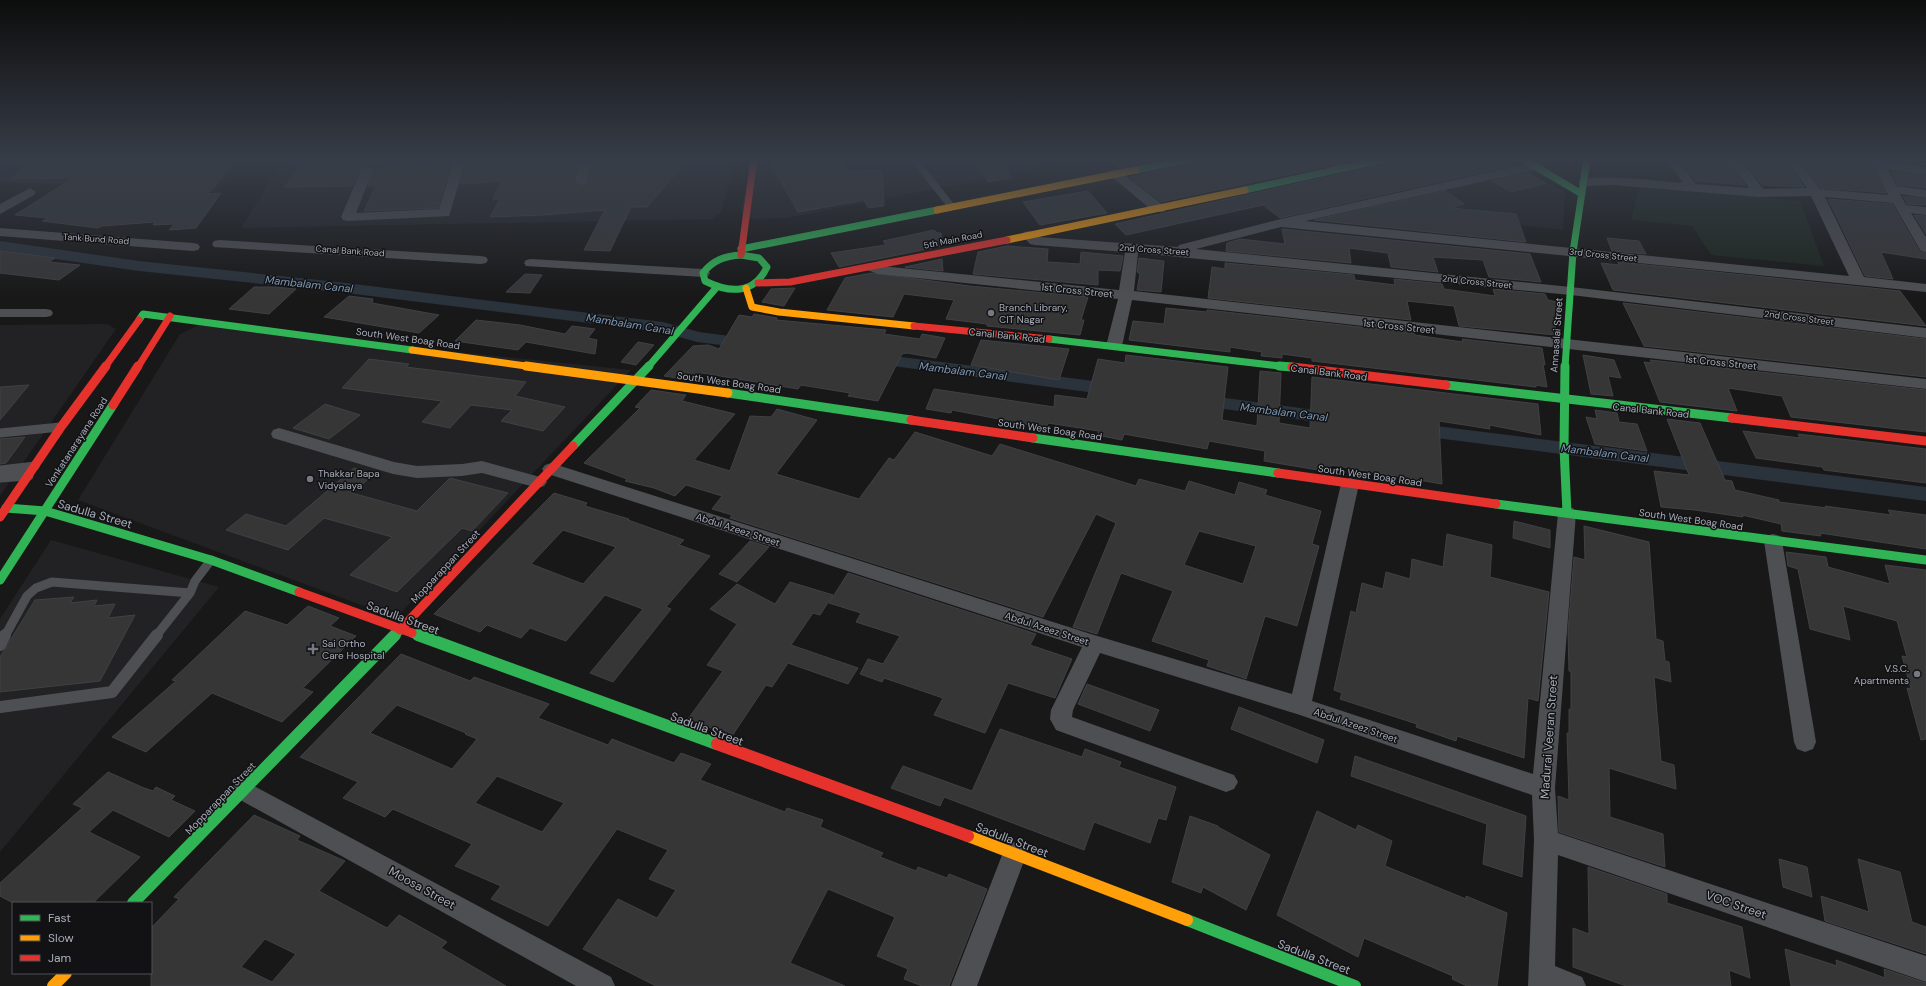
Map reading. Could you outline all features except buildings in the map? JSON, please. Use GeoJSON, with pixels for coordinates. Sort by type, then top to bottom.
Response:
{"type":"FeatureCollection","features":[{"type":"Feature","properties":{"kind":"street"},"geometry":{"type":"LineString","coordinates":[[353,205],[348,217],[444,213],[446,205]]}},
{"type":"Feature","properties":{"kind":"street"},"geometry":{"type":"LineString","coordinates":[[741,252],[748,205]]}},
{"type":"Feature","properties":{"kind":"street"},"geometry":{"type":"LineString","coordinates":[[741,252],[759,258],[767,267],[767,273],[758,283],[746,288],[726,289],[716,288],[706,281],[703,273],[706,267],[712,262],[741,252],[956,205]]}},
{"type":"Feature","properties":{"kind":"street"},"geometry":{"type":"LineString","coordinates":[[1154,205],[1159,209]]}},
{"type":"Feature","properties":{"kind":"street","name":"5th Main Road"},"geometry":{"type":"LineString","coordinates":[[758,283],[790,282],[1177,205]]}},
{"type":"Feature","properties":{"kind":"street"},"geometry":{"type":"LineString","coordinates":[[1173,251],[1281,222],[1358,205]]}},
{"type":"Feature","properties":{"kind":"street","name":"Annasalai Street"},"geometry":{"type":"LineString","coordinates":[[1566,513],[1563,460],[1566,439],[1563,400],[1574,252],[1581,205]]}},
{"type":"Feature","properties":{"kind":"street"},"geometry":{"type":"LineString","coordinates":[[1822,205],[1858,280]]}},
{"type":"Feature","properties":{"kind":"street"},"geometry":{"type":"LineString","coordinates":[[1901,205],[1926,248]]}},
{"type":"Feature","properties":{"kind":"street"},"geometry":{"type":"LineString","coordinates":[[1912,205],[1926,211]]}},
{"type":"Feature","properties":{"kind":"street","name":"3rd Cross Street"},"geometry":{"type":"LineString","coordinates":[[1281,222],[1926,288]]}},
{"type":"Feature","properties":{"kind":"street","name":"Tank Bund Road"},"geometry":{"type":"LineString","coordinates":[[0,232],[193,247]]}},
{"type":"Feature","properties":{"kind":"street","name":"2nd Cross Street"},"geometry":{"type":"LineString","coordinates":[[1029,235],[1035,241],[1173,251],[1571,291],[1926,333]]}},
{"type":"Feature","properties":{"kind":"street","name":"Canal Bank Road"},"geometry":{"type":"LineString","coordinates":[[219,244],[481,260]]}},
{"type":"Feature","properties":{"kind":"street"},"geometry":{"type":"LineString","coordinates":[[1114,346],[1126,295],[1132,249]]}},
{"type":"Feature","properties":{"kind":"street"},"geometry":{"type":"LineString","coordinates":[[531,263],[703,273]]}},
{"type":"Feature","properties":{"kind":"street","name":"1st Cross Street"},"geometry":{"type":"LineString","coordinates":[[872,266],[878,270],[1126,295],[1926,384]]}},
{"type":"Feature","properties":{"kind":"street","name":"Mopparappan Street"},"geometry":{"type":"LineString","coordinates":[[134,902],[400,630],[636,380],[716,288]]}},
{"type":"Feature","properties":{"kind":"street","name":"Canal Bank Road"},"geometry":{"type":"LineString","coordinates":[[746,288],[752,307],[779,312],[1114,346],[1563,400],[1926,441]]}},
{"type":"Feature","properties":{"kind":"street"},"geometry":{"type":"LineString","coordinates":[[0,313],[46,313]]}},
{"type":"Feature","properties":{"kind":"street","name":"South West Boag Road"},"geometry":{"type":"LineString","coordinates":[[143,314],[170,316],[636,380],[1350,484],[1926,560]]}},
{"type":"Feature","properties":{"kind":"street","name":"Venkatanarayana Road"},"geometry":{"type":"LineString","coordinates":[[0,517],[3,508],[29,476],[61,427],[143,314]]}},
{"type":"Feature","properties":{"kind":"street","name":"Venkatanarayana Road"},"geometry":{"type":"LineString","coordinates":[[0,580],[170,316]]}},
{"type":"Feature","properties":{"kind":"street","name":"Abdul Azeez Street"},"geometry":{"type":"LineString","coordinates":[[278,434],[393,468],[417,472],[462,470],[482,467],[544,476],[1300,706],[1543,788]]}},
{"type":"Feature","properties":{"kind":"street"},"geometry":{"type":"LineString","coordinates":[[1300,706],[1350,484]]}},
{"type":"Feature","properties":{"kind":"street","name":"Sadulla Street"},"geometry":{"type":"LineString","coordinates":[[3,508],[45,512],[211,560],[1015,853],[1355,986]]}},
{"type":"Feature","properties":{"kind":"street","name":"Madurai Veeran Street"},"geometry":{"type":"LineString","coordinates":[[1541,980],[1546,840],[1543,788],[1566,513]]}},
{"type":"Feature","properties":{"kind":"street"},"geometry":{"type":"LineString","coordinates":[[1773,540],[1805,742]]}},
{"type":"Feature","properties":{"kind":"street"},"geometry":{"type":"LineString","coordinates":[[1094,643],[1062,710],[1061,719],[1064,723],[1226,782]]}},
{"type":"Feature","properties":{"kind":"street","name":"Moosa Street"},"geometry":{"type":"LineString","coordinates":[[243,790],[602,986]]}},
{"type":"Feature","properties":{"kind":"street","name":"VOC Street"},"geometry":{"type":"LineString","coordinates":[[1546,840],[1926,970]]}},
{"type":"Feature","properties":{"kind":"street"},"geometry":{"type":"LineString","coordinates":[[964,986],[1015,853]]}},
{"type":"Feature","properties":{"kind":"street"},"geometry":{"type":"LineString","coordinates":[[53,986],[65,974]]}},
{"type":"Feature","properties":{"kind":"street"},"geometry":{"type":"LineString","coordinates":[[1541,980],[1573,986]]}},
{"type":"Feature","properties":{"kind":"lane"},"geometry":{"type":"LineString","coordinates":[[0,433],[61,427]]}},
{"type":"Feature","properties":{"kind":"lane"},"geometry":{"type":"LineString","coordinates":[[0,470],[35,466]]}},
{"type":"Feature","properties":{"kind":"lane"},"geometry":{"type":"LineString","coordinates":[[0,478],[29,476]]}},
{"type":"Feature","properties":{"kind":"lane"},"geometry":{"type":"LineString","coordinates":[[0,706],[112,692],[190,593],[195,581],[211,560]]}},
{"type":"Feature","properties":{"kind":"lane"},"geometry":{"type":"LineString","coordinates":[[0,645],[27,596],[36,588],[52,582],[190,593]]}},
{"type":"Feature","properties":{"kind":"shaded area"},"geometry":{"type":"Polygon","coordinates":[[[255,205],[723,205],[721,212],[712,219],[241,228],[255,205]]]}},
{"type":"Feature","properties":{"kind":"shaded area"},"geometry":{"type":"Polygon","coordinates":[[[742,205],[853,205],[787,218],[743,219],[741,209],[742,205]]]}},
{"type":"Feature","properties":{"kind":"shaded area"},"geometry":{"type":"Polygon","coordinates":[[[1356,205],[1564,205],[1563,230],[1347,207],[1356,205]]]}},
{"type":"Feature","properties":{"kind":"shaded area"},"geometry":{"type":"Polygon","coordinates":[[[1635,205],[1801,205],[1824,266],[1711,255],[1692,226],[1631,220],[1635,205]]]}},
{"type":"Feature","properties":{"kind":"shaded area"},"geometry":{"type":"Polygon","coordinates":[[[107,324],[116,329],[0,496],[0,325],[107,324]]]}},
{"type":"Feature","properties":{"kind":"shaded area","name":"Thakkar Bapa Vidyalaya"},"geometry":{"type":"Polygon","coordinates":[[[199,325],[631,370],[396,618],[78,500],[180,334],[199,325]]]}},
{"type":"Feature","properties":{"kind":"shaded area"},"geometry":{"type":"Polygon","coordinates":[[[51,540],[219,587],[0,852],[0,619],[51,540]]]}},
{"type":"Feature","properties":{"kind":"waterway","name":"Mambalam Canal"},"geometry":{"type":"LineString","coordinates":[[0,246],[139,266],[338,287],[663,327],[697,337],[753,344]]}},
{"type":"Feature","properties":{"kind":"waterway","name":"Mambalam Canal"},"geometry":{"type":"LineString","coordinates":[[869,358],[1118,390]]}},
{"type":"Feature","properties":{"kind":"waterway","name":"Mambalam Canal"},"geometry":{"type":"LineString","coordinates":[[1196,400],[1338,419]]}},
{"type":"Feature","properties":{"kind":"waterway","name":"Mambalam Canal"},"geometry":{"type":"LineString","coordinates":[[1412,429],[1926,494]]}},
{"type":"Feature","properties":{"kind":"traffic: fast"},"geometry":{"type":"LineString","coordinates":[[1567,513],[1563,416],[1565,350],[1574,240],[1579,205]]}},
{"type":"Feature","properties":{"kind":"traffic: fast"},"geometry":{"type":"LineString","coordinates":[[741,249],[937,210]]}},
{"type":"Feature","properties":{"kind":"traffic: fast"},"geometry":{"type":"LineString","coordinates":[[741,255],[759,258],[767,267],[763,276],[757,283],[749,287],[732,290],[722,288],[705,281],[703,273],[710,264],[724,257],[741,255]]}},
{"type":"Feature","properties":{"kind":"traffic: fast"},"geometry":{"type":"LineString","coordinates":[[573,446],[636,380],[716,288]]}},
{"type":"Feature","properties":{"kind":"traffic: fast"},"geometry":{"type":"LineString","coordinates":[[139,320],[143,314],[412,350]]}},
{"type":"Feature","properties":{"kind":"traffic: fast"},"geometry":{"type":"LineString","coordinates":[[1049,339],[1292,367]]}},
{"type":"Feature","properties":{"kind":"traffic: fast"},"geometry":{"type":"LineString","coordinates":[[1446,385],[1732,418]]}},
{"type":"Feature","properties":{"kind":"traffic: fast"},"geometry":{"type":"LineString","coordinates":[[728,393],[911,420]]}},
{"type":"Feature","properties":{"kind":"traffic: fast"},"geometry":{"type":"LineString","coordinates":[[0,580],[113,405]]}},
{"type":"Feature","properties":{"kind":"traffic: fast"},"geometry":{"type":"LineString","coordinates":[[1033,438],[1278,473]]}},
{"type":"Feature","properties":{"kind":"traffic: fast"},"geometry":{"type":"LineString","coordinates":[[1496,504],[1926,560]]}},
{"type":"Feature","properties":{"kind":"traffic: fast"},"geometry":{"type":"LineString","coordinates":[[6,508],[45,511],[211,560],[299,592]]}},
{"type":"Feature","properties":{"kind":"traffic: fast"},"geometry":{"type":"LineString","coordinates":[[134,902],[400,630]]}},
{"type":"Feature","properties":{"kind":"traffic: fast"},"geometry":{"type":"LineString","coordinates":[[412,633],[717,744]]}},
{"type":"Feature","properties":{"kind":"traffic: fast"},"geometry":{"type":"LineString","coordinates":[[1187,920],[1355,986]]}},
{"type":"Feature","properties":{"kind":"traffic: slow"},"geometry":{"type":"LineString","coordinates":[[937,210],[962,205]]}},
{"type":"Feature","properties":{"kind":"traffic: slow"},"geometry":{"type":"LineString","coordinates":[[1007,240],[1174,205]]}},
{"type":"Feature","properties":{"kind":"traffic: slow"},"geometry":{"type":"LineString","coordinates":[[746,288],[752,307],[779,312],[914,326]]}},
{"type":"Feature","properties":{"kind":"traffic: slow"},"geometry":{"type":"LineString","coordinates":[[412,350],[728,393]]}},
{"type":"Feature","properties":{"kind":"traffic: slow"},"geometry":{"type":"LineString","coordinates":[[968,836],[1187,920]]}},
{"type":"Feature","properties":{"kind":"traffic: slow"},"geometry":{"type":"LineString","coordinates":[[53,986],[65,974]]}},
{"type":"Feature","properties":{"kind":"traffic: jam"},"geometry":{"type":"LineString","coordinates":[[741,255],[748,205]]}},
{"type":"Feature","properties":{"kind":"traffic: jam"},"geometry":{"type":"LineString","coordinates":[[758,283],[790,282],[1007,240]]}},
{"type":"Feature","properties":{"kind":"traffic: jam"},"geometry":{"type":"LineString","coordinates":[[113,405],[170,316]]}},
{"type":"Feature","properties":{"kind":"traffic: jam"},"geometry":{"type":"LineString","coordinates":[[0,517],[61,427],[139,320]]}},
{"type":"Feature","properties":{"kind":"traffic: jam"},"geometry":{"type":"LineString","coordinates":[[914,326],[1049,339]]}},
{"type":"Feature","properties":{"kind":"traffic: jam"},"geometry":{"type":"LineString","coordinates":[[1292,367],[1446,385]]}},
{"type":"Feature","properties":{"kind":"traffic: jam"},"geometry":{"type":"LineString","coordinates":[[1732,418],[1926,441]]}},
{"type":"Feature","properties":{"kind":"traffic: jam"},"geometry":{"type":"LineString","coordinates":[[911,420],[1033,438]]}},
{"type":"Feature","properties":{"kind":"traffic: jam"},"geometry":{"type":"LineString","coordinates":[[400,630],[573,446]]}},
{"type":"Feature","properties":{"kind":"traffic: jam"},"geometry":{"type":"LineString","coordinates":[[1278,473],[1496,504]]}},
{"type":"Feature","properties":{"kind":"traffic: jam"},"geometry":{"type":"LineString","coordinates":[[299,592],[412,633]]}},
{"type":"Feature","properties":{"kind":"traffic: jam"},"geometry":{"type":"LineString","coordinates":[[717,744],[968,836]]}},
{"type":"Feature","properties":{"kind":"place","name":"Branch Library, CIT Nagar"},"geometry":{"type":"Point","coordinates":[991,313]}},
{"type":"Feature","properties":{"kind":"place","name":"Thakkar Bapa Vidyalaya"},"geometry":{"type":"Point","coordinates":[310,479]}},
{"type":"Feature","properties":{"kind":"place","name":"Sai Ortho Care Hospital"},"geometry":{"type":"Point","coordinates":[313,649]}},
{"type":"Feature","properties":{"kind":"place","name":"V.S.C. Apartments"},"geometry":{"type":"Point","coordinates":[1917,674]}}]}
